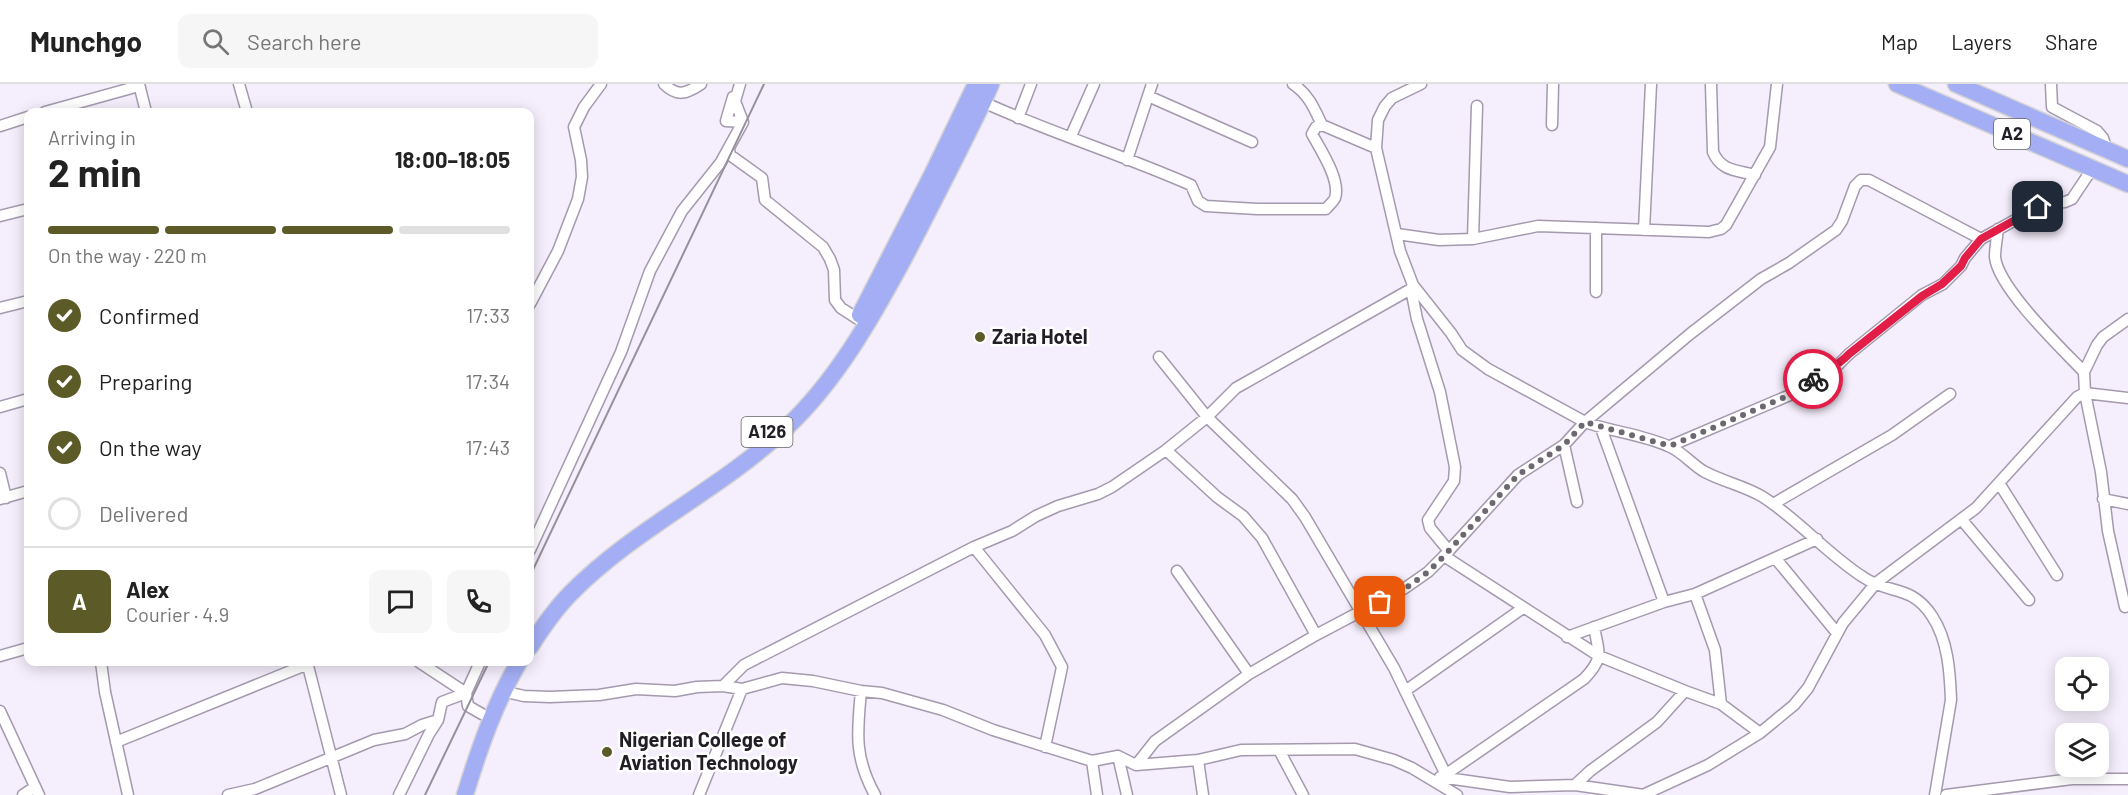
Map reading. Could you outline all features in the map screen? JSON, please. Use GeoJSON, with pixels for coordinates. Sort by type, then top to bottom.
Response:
{"type":"FeatureCollection","features":[{"type":"Feature","properties":{"kind":"highway","name":"A126"},"geometry":{"type":"LineString","coordinates":[[534,623],[565,585],[608,547],[740,455],[777,423],[809,389],[858,319],[976,84]]}},
{"type":"Feature","properties":{"kind":"highway","name":"A126"},"geometry":{"type":"LineString","coordinates":[[534,642],[570,594],[590,575],[627,545],[726,478],[759,452],[814,400],[875,311],[925,217],[990,84]]}},
{"type":"Feature","properties":{"kind":"highway","name":"A2"},"geometry":{"type":"LineString","coordinates":[[1897,84],[2128,184]]}},
{"type":"Feature","properties":{"kind":"highway","name":"A2"},"geometry":{"type":"LineString","coordinates":[[1956,84],[2128,159]]}},
{"type":"Feature","properties":{"kind":"highway"},"geometry":{"type":"LineString","coordinates":[[454,795],[482,714],[506,666]]}},
{"type":"Feature","properties":{"kind":"highway"},"geometry":{"type":"LineString","coordinates":[[465,795],[502,691],[517,666]]}},
{"type":"Feature","properties":{"kind":"street"},"geometry":{"type":"LineString","coordinates":[[239,84],[246,108]]}},
{"type":"Feature","properties":{"kind":"street"},"geometry":{"type":"LineString","coordinates":[[534,296],[558,251],[578,200],[582,177],[574,128],[584,107],[601,84]]}},
{"type":"Feature","properties":{"kind":"street"},"geometry":{"type":"LineString","coordinates":[[664,84],[672,92],[680,93],[693,90],[701,84]]}},
{"type":"Feature","properties":{"kind":"street"},"geometry":{"type":"LineString","coordinates":[[534,541],[621,352],[650,271],[682,211],[721,162],[743,122],[735,101],[739,84]]}},
{"type":"Feature","properties":{"kind":"street"},"geometry":{"type":"LineString","coordinates":[[1018,118],[1031,84]]}},
{"type":"Feature","properties":{"kind":"street"},"geometry":{"type":"LineString","coordinates":[[1071,136],[1094,84]]}},
{"type":"Feature","properties":{"kind":"street"},"geometry":{"type":"LineString","coordinates":[[1127,160],[1152,84]]}},
{"type":"Feature","properties":{"kind":"street"},"geometry":{"type":"LineString","coordinates":[[1293,84],[1310,99],[1322,126]]}},
{"type":"Feature","properties":{"kind":"street"},"geometry":{"type":"LineString","coordinates":[[1421,84],[1392,99],[1385,106],[1378,120],[1376,148],[1400,251],[1412,287],[1417,319],[1440,392],[1455,467],[1454,481],[1428,519],[1430,528],[1446,554],[1523,608],[1557,627],[1567,637],[1599,656],[1721,704],[1760,733]]}},
{"type":"Feature","properties":{"kind":"street"},"geometry":{"type":"LineString","coordinates":[[1552,84],[1552,125]]}},
{"type":"Feature","properties":{"kind":"street"},"geometry":{"type":"LineString","coordinates":[[1644,230],[1651,84]]}},
{"type":"Feature","properties":{"kind":"street"},"geometry":{"type":"LineString","coordinates":[[1711,84],[1713,152],[1717,162],[1723,167],[1755,175]]}},
{"type":"Feature","properties":{"kind":"street"},"geometry":{"type":"LineString","coordinates":[[1397,234],[1439,240],[1473,239],[1538,226],[1709,232],[1721,229],[1726,225],[1770,147],[1777,84]]}},
{"type":"Feature","properties":{"kind":"street"},"geometry":{"type":"LineString","coordinates":[[2051,84],[2052,107],[2097,131],[2103,138],[2107,150]]}},
{"type":"Feature","properties":{"kind":"street"},"geometry":{"type":"LineString","coordinates":[[59,108],[139,85],[145,108]]}},
{"type":"Feature","properties":{"kind":"street"},"geometry":{"type":"LineString","coordinates":[[1148,96],[1252,142]]}},
{"type":"Feature","properties":{"kind":"street"},"geometry":{"type":"LineString","coordinates":[[983,102],[1018,118],[1071,136],[1191,185],[1197,201],[1206,206],[1326,209],[1335,198],[1335,186],[1330,167],[1312,134],[1316,127],[1322,126],[1376,148]]}},
{"type":"Feature","properties":{"kind":"street"},"geometry":{"type":"LineString","coordinates":[[1473,239],[1477,106]]}},
{"type":"Feature","properties":{"kind":"street"},"geometry":{"type":"LineString","coordinates":[[0,126],[24,118]]}},
{"type":"Feature","properties":{"kind":"street"},"geometry":{"type":"LineString","coordinates":[[729,148],[730,155],[762,178],[765,200],[822,247],[834,270],[834,300],[841,308],[858,319]]}},
{"type":"Feature","properties":{"kind":"street"},"geometry":{"type":"LineString","coordinates":[[1670,446],[1797,392],[1821,373],[1839,365],[1849,354],[1922,296],[1942,284],[1961,266],[1981,239],[2044,204],[2073,199],[2092,169]]}},
{"type":"Feature","properties":{"kind":"street"},"geometry":{"type":"LineString","coordinates":[[1136,765],[1155,741],[1249,674],[1316,635],[1406,588],[1446,554],[1518,475],[1564,445],[1585,422],[1690,334],[1761,279],[1789,263],[1836,230],[1842,221],[1855,186],[1861,180],[1869,180],[1981,239]]}},
{"type":"Feature","properties":{"kind":"street"},"geometry":{"type":"LineString","coordinates":[[0,216],[24,210]]}},
{"type":"Feature","properties":{"kind":"street"},"geometry":{"type":"LineString","coordinates":[[1596,228],[1596,292]]}},
{"type":"Feature","properties":{"kind":"street"},"geometry":{"type":"LineString","coordinates":[[1998,229],[1995,258],[1999,269],[2025,309],[2084,372]]}},
{"type":"Feature","properties":{"kind":"street"},"geometry":{"type":"LineString","coordinates":[[723,686],[744,665],[974,547],[1012,531],[1058,506],[1098,494],[1166,450],[1207,417],[1236,388],[1412,287]]}},
{"type":"Feature","properties":{"kind":"street"},"geometry":{"type":"LineString","coordinates":[[1412,287],[1451,333],[1462,350],[1488,369],[1585,422],[1670,446],[1704,471],[1748,489],[1773,504],[1858,574],[1876,583],[1906,592],[1920,601],[1933,617],[1942,639],[1948,663],[1952,700],[1935,795]]}},
{"type":"Feature","properties":{"kind":"street"},"geometry":{"type":"LineString","coordinates":[[0,308],[24,302]]}},
{"type":"Feature","properties":{"kind":"street"},"geometry":{"type":"LineString","coordinates":[[2125,607],[2108,531],[2101,472],[2085,393],[2084,372],[2103,337],[2128,319]]}},
{"type":"Feature","properties":{"kind":"street"},"geometry":{"type":"LineString","coordinates":[[1159,357],[1207,417],[1292,499],[1305,517],[1371,627],[1406,691],[1444,776]]}},
{"type":"Feature","properties":{"kind":"street"},"geometry":{"type":"LineString","coordinates":[[1428,776],[1444,776],[1510,787],[1575,785],[1643,795],[1694,772],[1760,733],[1794,705],[1808,688],[1836,633],[1876,583],[1976,508],[2077,398],[2085,393],[2128,398]]}},
{"type":"Feature","properties":{"kind":"street"},"geometry":{"type":"LineString","coordinates":[[1773,504],[1892,435],[1950,394]]}},
{"type":"Feature","properties":{"kind":"street"},"geometry":{"type":"LineString","coordinates":[[0,407],[24,400]]}},
{"type":"Feature","properties":{"kind":"street"},"geometry":{"type":"LineString","coordinates":[[1601,428],[1664,602]]}},
{"type":"Feature","properties":{"kind":"street"},"geometry":{"type":"LineString","coordinates":[[1564,445],[1577,502]]}},
{"type":"Feature","properties":{"kind":"street"},"geometry":{"type":"LineString","coordinates":[[1166,450],[1217,497],[1243,516],[1262,538],[1316,635]]}},
{"type":"Feature","properties":{"kind":"street"},"geometry":{"type":"LineString","coordinates":[[0,473],[3,499],[24,492]]}},
{"type":"Feature","properties":{"kind":"street"},"geometry":{"type":"LineString","coordinates":[[1999,483],[2057,576]]}},
{"type":"Feature","properties":{"kind":"street"},"geometry":{"type":"LineString","coordinates":[[2103,499],[2128,504]]}},
{"type":"Feature","properties":{"kind":"street"},"geometry":{"type":"LineString","coordinates":[[1962,520],[2029,600]]}},
{"type":"Feature","properties":{"kind":"street"},"geometry":{"type":"LineString","coordinates":[[1567,637],[1664,602],[1695,594],[1817,539]]}},
{"type":"Feature","properties":{"kind":"street"},"geometry":{"type":"LineString","coordinates":[[974,547],[1045,635],[1062,667],[1045,747]]}},
{"type":"Feature","properties":{"kind":"street"},"geometry":{"type":"LineString","coordinates":[[1776,559],[1836,633]]}},
{"type":"Feature","properties":{"kind":"street"},"geometry":{"type":"LineString","coordinates":[[1177,571],[1249,674]]}},
{"type":"Feature","properties":{"kind":"street"},"geometry":{"type":"LineString","coordinates":[[1695,594],[1715,650],[1721,704]]}},
{"type":"Feature","properties":{"kind":"street"},"geometry":{"type":"LineString","coordinates":[[1371,627],[1380,602]]}},
{"type":"Feature","properties":{"kind":"street"},"geometry":{"type":"LineString","coordinates":[[1406,691],[1523,608]]}},
{"type":"Feature","properties":{"kind":"street"},"geometry":{"type":"LineString","coordinates":[[1444,776],[1584,679],[1596,667],[1599,656],[1594,627]]}},
{"type":"Feature","properties":{"kind":"street"},"geometry":{"type":"LineString","coordinates":[[0,656],[24,649]]}},
{"type":"Feature","properties":{"kind":"street"},"geometry":{"type":"LineString","coordinates":[[102,666],[105,692],[123,764],[128,795]]}},
{"type":"Feature","properties":{"kind":"street"},"geometry":{"type":"LineString","coordinates":[[116,742],[301,666]]}},
{"type":"Feature","properties":{"kind":"street"},"geometry":{"type":"LineString","coordinates":[[309,666],[341,795]]}},
{"type":"Feature","properties":{"kind":"street"},"geometry":{"type":"LineString","coordinates":[[425,666],[466,693]]}},
{"type":"Feature","properties":{"kind":"street"},"geometry":{"type":"LineString","coordinates":[[478,666],[466,693],[468,706],[482,714]]}},
{"type":"Feature","properties":{"kind":"street"},"geometry":{"type":"LineString","coordinates":[[502,691],[550,698],[599,695],[636,689],[675,691],[723,686],[742,689],[782,678],[813,681],[882,693],[943,710],[993,730],[1092,761],[1118,756],[1136,765],[1198,760],[1241,750],[1355,749],[1394,760],[1428,776],[1457,795]]}},
{"type":"Feature","properties":{"kind":"street"},"geometry":{"type":"LineString","coordinates":[[699,795],[742,689]]}},
{"type":"Feature","properties":{"kind":"street"},"geometry":{"type":"LineString","coordinates":[[861,691],[859,755],[866,779],[875,795]]}},
{"type":"Feature","properties":{"kind":"street"},"geometry":{"type":"LineString","coordinates":[[1575,785],[1590,771],[1657,722],[1685,691]]}},
{"type":"Feature","properties":{"kind":"street"},"geometry":{"type":"LineString","coordinates":[[399,795],[438,720],[442,702],[466,693]]}},
{"type":"Feature","properties":{"kind":"street"},"geometry":{"type":"LineString","coordinates":[[0,711],[37,791],[23,795]]}},
{"type":"Feature","properties":{"kind":"street"},"geometry":{"type":"LineString","coordinates":[[228,795],[255,789],[374,740],[405,734],[438,720]]}},
{"type":"Feature","properties":{"kind":"street"},"geometry":{"type":"LineString","coordinates":[[1279,750],[1303,795]]}},
{"type":"Feature","properties":{"kind":"street"},"geometry":{"type":"LineString","coordinates":[[1118,756],[1127,795]]}},
{"type":"Feature","properties":{"kind":"street"},"geometry":{"type":"LineString","coordinates":[[1198,760],[1203,795]]}},
{"type":"Feature","properties":{"kind":"street"},"geometry":{"type":"LineString","coordinates":[[1092,761],[1098,795]]}},
{"type":"Feature","properties":{"kind":"street"},"geometry":{"type":"LineString","coordinates":[[1937,781],[1948,794],[2072,779],[2128,778]]}},
{"type":"Feature","properties":{"kind":"railway"},"geometry":{"type":"LineString","coordinates":[[534,568],[764,84]]}},
{"type":"Feature","properties":{"kind":"railway"},"geometry":{"type":"LineString","coordinates":[[425,795],[487,666]]}},
{"type":"Feature","properties":{"kind":"way so far"},"geometry":{"type":"LineString","coordinates":[[1380,602],[1406,588],[1428,572],[1518,475],[1564,445],[1585,422],[1670,446],[1797,392],[1813,379]]}},
{"type":"Feature","properties":{"kind":"place","name":"Zaria Hotel"},"geometry":{"type":"Point","coordinates":[980,337]}},
{"type":"Feature","properties":{"kind":"place","name":"Nigerian College of Aviation Technology"},"geometry":{"type":"Point","coordinates":[607,752]}},
{"type":"Feature","properties":{"kind":"route"},"geometry":{"type":"LineString","coordinates":[[1813,379],[1839,365],[1849,354],[1922,296],[1942,284],[1961,266],[1981,239],[2038,207]]}}]}
